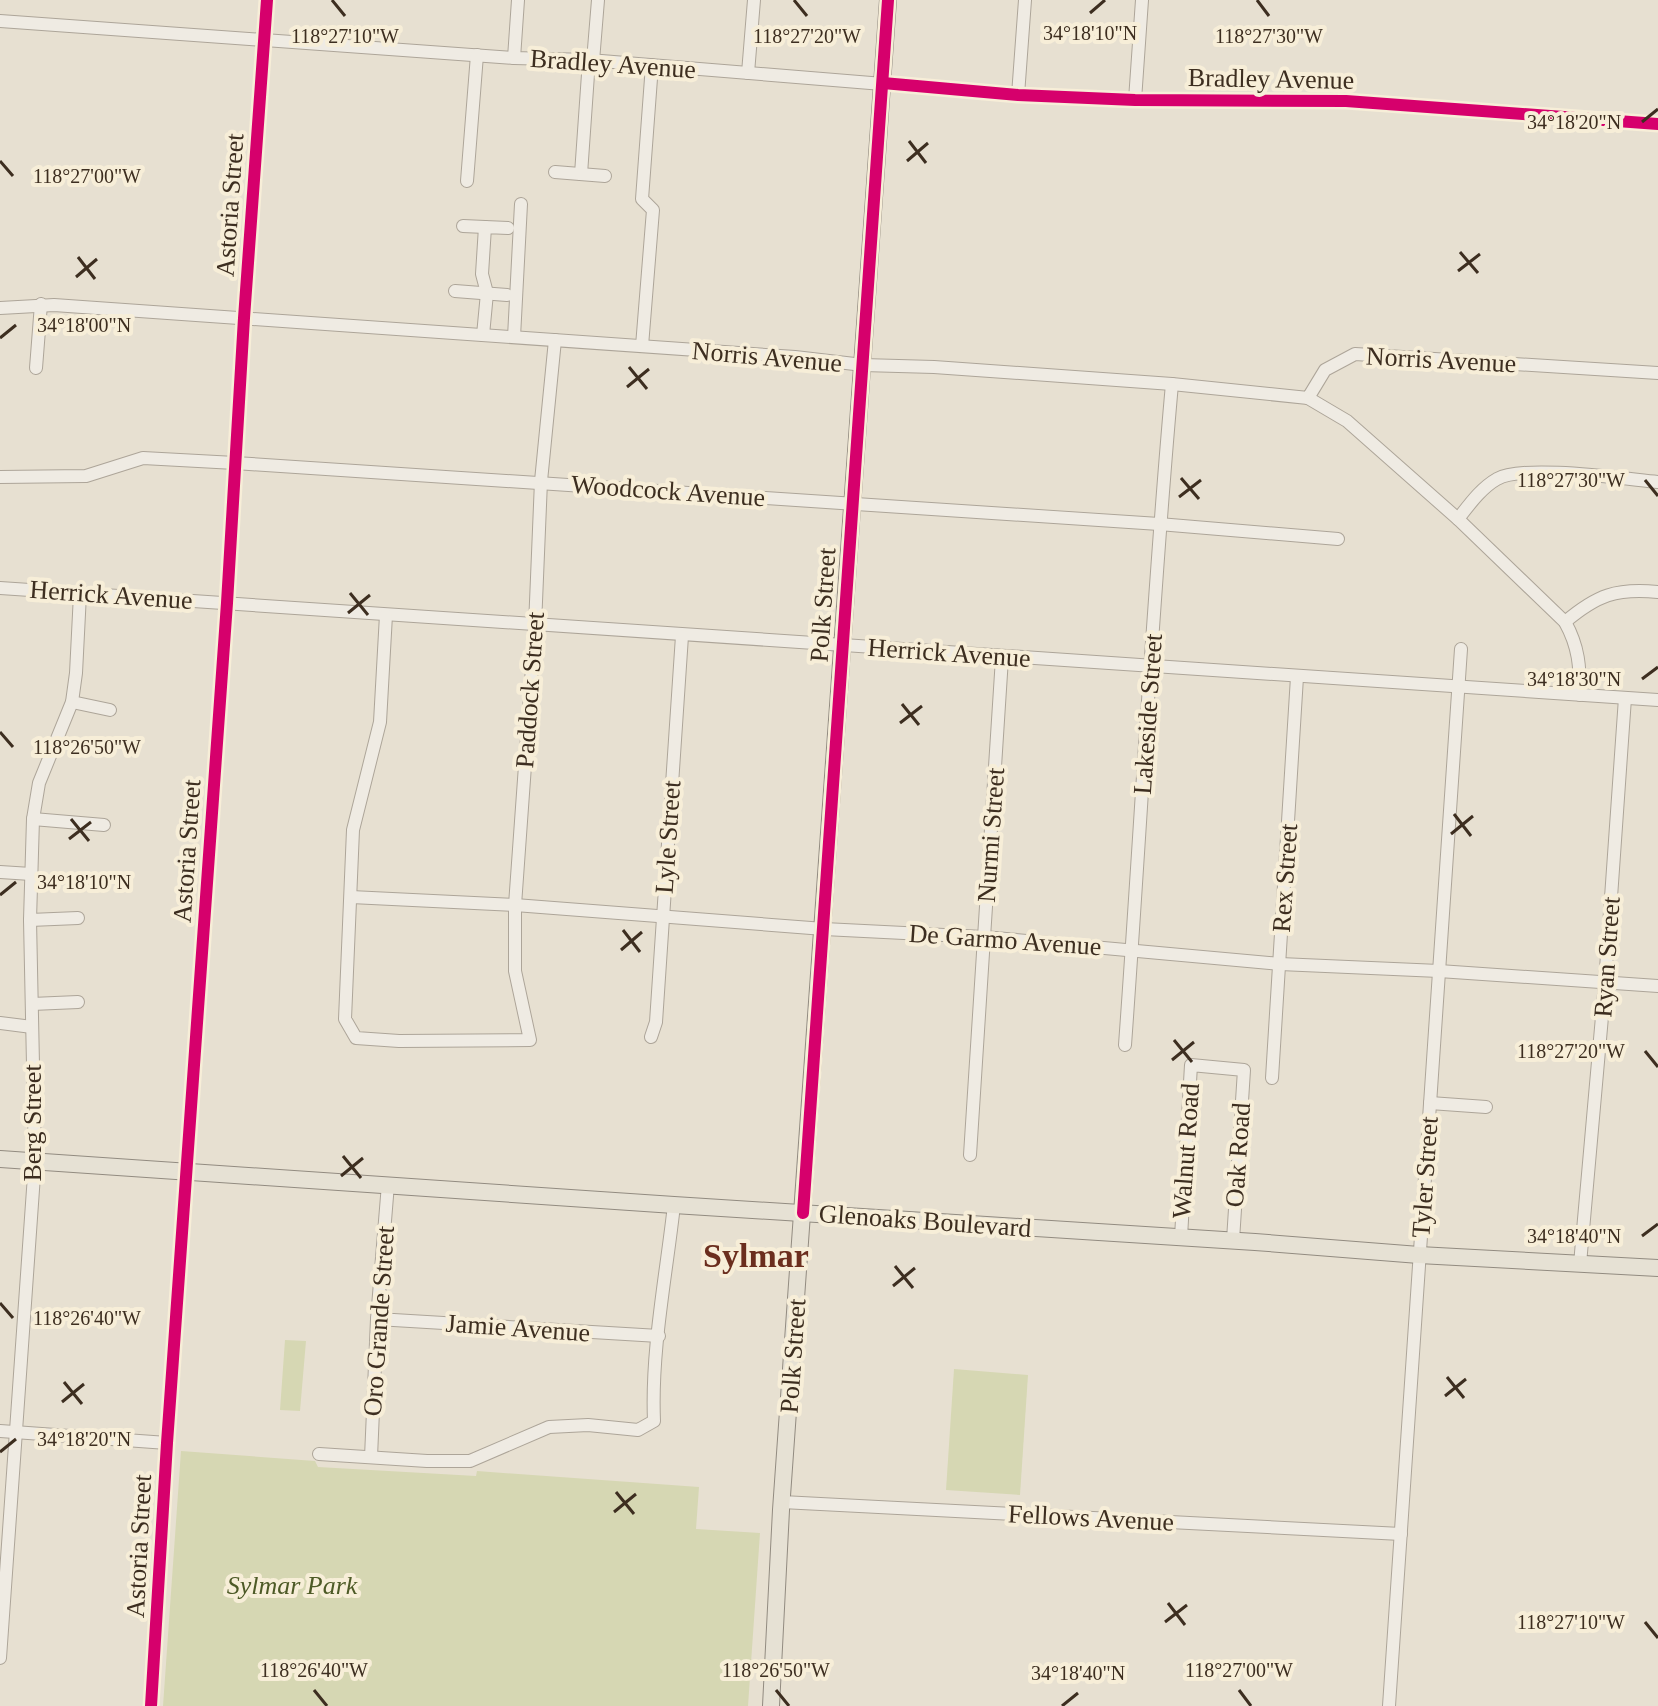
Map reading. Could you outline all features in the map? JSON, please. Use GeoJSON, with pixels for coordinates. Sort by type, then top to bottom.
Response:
{"type":"FeatureCollection","features":[{"type":"Feature","properties":{"kind":"main road","name":"Polk Street"},"geometry":{"type":"LineString","coordinates":[[771,1706],[782,1502],[888,0]]}},
{"type":"Feature","properties":{"kind":"main road","name":"Glenoaks Boulevard"},"geometry":{"type":"LineString","coordinates":[[0,1159],[1233,1240],[1419,1255],[1658,1268]]}},
{"type":"Feature","properties":{"kind":"street","name":"Astoria Street"},"geometry":{"type":"LineString","coordinates":[[151,1706],[267,0]]}},
{"type":"Feature","properties":{"kind":"street"},"geometry":{"type":"LineString","coordinates":[[514,58],[518,0]]}},
{"type":"Feature","properties":{"kind":"street"},"geometry":{"type":"LineString","coordinates":[[581,174],[598,0]]}},
{"type":"Feature","properties":{"kind":"street"},"geometry":{"type":"LineString","coordinates":[[748,73],[754,0]]}},
{"type":"Feature","properties":{"kind":"street"},"geometry":{"type":"LineString","coordinates":[[1018,95],[1025,0]]}},
{"type":"Feature","properties":{"kind":"street"},"geometry":{"type":"LineString","coordinates":[[1135,100],[1142,0]]}},
{"type":"Feature","properties":{"kind":"street","name":"Bradley Avenue"},"geometry":{"type":"LineString","coordinates":[[0,21],[652,65],[1018,95],[1135,100],[1350,101],[1658,124]]}},
{"type":"Feature","properties":{"kind":"street"},"geometry":{"type":"LineString","coordinates":[[467,181],[477,55]]}},
{"type":"Feature","properties":{"kind":"street"},"geometry":{"type":"LineString","coordinates":[[642,346],[653,210],[642,199],[652,65]]}},
{"type":"Feature","properties":{"kind":"street"},"geometry":{"type":"LineString","coordinates":[[555,172],[605,176]]}},
{"type":"Feature","properties":{"kind":"street"},"geometry":{"type":"LineString","coordinates":[[514,337],[521,204]]}},
{"type":"Feature","properties":{"kind":"street"},"geometry":{"type":"LineString","coordinates":[[463,226],[508,228]]}},
{"type":"Feature","properties":{"kind":"street"},"geometry":{"type":"LineString","coordinates":[[483,335],[487,293],[482,274],[485,227]]}},
{"type":"Feature","properties":{"kind":"street"},"geometry":{"type":"LineString","coordinates":[[455,291],[507,295]]}},
{"type":"Feature","properties":{"kind":"street"},"geometry":{"type":"LineString","coordinates":[[36,368],[41,304]]}},
{"type":"Feature","properties":{"kind":"street","name":"Norris Avenue"},"geometry":{"type":"LineString","coordinates":[[0,308],[41,304],[795,357],[863,365],[1172,384],[1308,398],[1325,370],[1355,354],[1658,373]]}},
{"type":"Feature","properties":{"kind":"street","name":"Paddock Street"},"geometry":{"type":"LineString","coordinates":[[351,897],[345,1019],[356,1038],[399,1041],[530,1040],[515,971],[515,905],[535,626],[541,481],[555,340]]}},
{"type":"Feature","properties":{"kind":"street","name":"Lakeside Street"},"geometry":{"type":"LineString","coordinates":[[1125,1045],[1159,524],[1172,384]]}},
{"type":"Feature","properties":{"kind":"street"},"geometry":{"type":"LineString","coordinates":[[1308,398],[1347,421],[1458,519],[1565,622],[1576,642],[1580,695]]}},
{"type":"Feature","properties":{"kind":"street","name":"Woodcock Avenue"},"geometry":{"type":"LineString","coordinates":[[0,477],[86,476],[143,458],[541,481],[1338,539]]}},
{"type":"Feature","properties":{"kind":"street"},"geometry":{"type":"LineString","coordinates":[[1458,519],[1479,494],[1499,477],[1528,473],[1658,482]]}},
{"type":"Feature","properties":{"kind":"street","name":"Herrick Avenue"},"geometry":{"type":"LineString","coordinates":[[0,588],[1658,700]]}},
{"type":"Feature","properties":{"kind":"street"},"geometry":{"type":"LineString","coordinates":[[1565,622],[1587,603],[1612,592],[1658,592]]}},
{"type":"Feature","properties":{"kind":"street","name":"Berg Street"},"geometry":{"type":"LineString","coordinates":[[0,1658],[35,1161],[30,920],[33,819],[39,783],[72,702],[80,594]]}},
{"type":"Feature","properties":{"kind":"street"},"geometry":{"type":"LineString","coordinates":[[351,897],[353,830],[380,722],[386,615]]}},
{"type":"Feature","properties":{"kind":"street","name":"Lyle Street"},"geometry":{"type":"LineString","coordinates":[[651,1037],[656,1022],[682,636]]}},
{"type":"Feature","properties":{"kind":"street","name":"Tyler Street"},"geometry":{"type":"LineString","coordinates":[[1389,1706],[1461,649]]}},
{"type":"Feature","properties":{"kind":"street","name":"Nurmi Street"},"geometry":{"type":"LineString","coordinates":[[970,1155],[1002,658]]}},
{"type":"Feature","properties":{"kind":"street","name":"Rex Street"},"geometry":{"type":"LineString","coordinates":[[1272,1078],[1297,677]]}},
{"type":"Feature","properties":{"kind":"street","name":"Ryan Street"},"geometry":{"type":"LineString","coordinates":[[1580,1264],[1605,983],[1625,698]]}},
{"type":"Feature","properties":{"kind":"street"},"geometry":{"type":"LineString","coordinates":[[72,702],[110,710]]}},
{"type":"Feature","properties":{"kind":"street"},"geometry":{"type":"LineString","coordinates":[[33,819],[104,825]]}},
{"type":"Feature","properties":{"kind":"street"},"geometry":{"type":"LineString","coordinates":[[0,872],[31,874]]}},
{"type":"Feature","properties":{"kind":"street","name":"De Garmo Avenue"},"geometry":{"type":"LineString","coordinates":[[351,897],[984,937],[1280,964],[1658,986]]}},
{"type":"Feature","properties":{"kind":"street"},"geometry":{"type":"LineString","coordinates":[[30,920],[78,918]]}},
{"type":"Feature","properties":{"kind":"street"},"geometry":{"type":"LineString","coordinates":[[32,1004],[78,1002]]}},
{"type":"Feature","properties":{"kind":"street"},"geometry":{"type":"LineString","coordinates":[[0,1023],[32,1027]]}},
{"type":"Feature","properties":{"kind":"street","name":"Oak Road"},"geometry":{"type":"LineString","coordinates":[[1191,1065],[1244,1070],[1233,1240]]}},
{"type":"Feature","properties":{"kind":"street","name":"Walnut Road"},"geometry":{"type":"LineString","coordinates":[[1181,1237],[1191,1065]]}},
{"type":"Feature","properties":{"kind":"street"},"geometry":{"type":"LineString","coordinates":[[1430,1103],[1486,1107]]}},
{"type":"Feature","properties":{"kind":"street","name":"Oro Grande Street"},"geometry":{"type":"LineString","coordinates":[[371,1457],[377,1319],[388,1184]]}},
{"type":"Feature","properties":{"kind":"street"},"geometry":{"type":"LineString","coordinates":[[319,1454],[470,1461],[549,1427],[588,1425],[638,1430],[654,1421],[652,1374],[674,1205]]}},
{"type":"Feature","properties":{"kind":"street","name":"Jamie Avenue"},"geometry":{"type":"LineString","coordinates":[[377,1319],[659,1336]]}},
{"type":"Feature","properties":{"kind":"street"},"geometry":{"type":"LineString","coordinates":[[0,1431],[167,1443]]}},
{"type":"Feature","properties":{"kind":"street","name":"Fellows Avenue"},"geometry":{"type":"LineString","coordinates":[[782,1502],[1401,1534]]}},
{"type":"Feature","properties":{"kind":"green space"},"geometry":{"type":"Polygon","coordinates":[[[285,1340],[306,1341],[300,1411],[280,1410],[285,1340]]]}},
{"type":"Feature","properties":{"kind":"green space"},"geometry":{"type":"Polygon","coordinates":[[[954,1369],[1028,1375],[1020,1495],[946,1490],[954,1369]]]}},
{"type":"Feature","properties":{"kind":"green space","name":"Sylmar Park"},"geometry":{"type":"Polygon","coordinates":[[[181,1451],[315,1461],[318,1467],[476,1476],[477,1471],[699,1487],[696,1529],[760,1533],[748,1706],[163,1706],[181,1451]]]}},
{"type":"Feature","properties":{"kind":"cycle path"},"geometry":{"type":"LineString","coordinates":[[151,1706],[267,0]]}},
{"type":"Feature","properties":{"kind":"cycle path"},"geometry":{"type":"LineString","coordinates":[[803,1213],[888,0]]}},
{"type":"Feature","properties":{"kind":"cycle path"},"geometry":{"type":"LineString","coordinates":[[883,83],[1018,95],[1135,100],[1346,101],[1658,124]]}},
{"type":"Feature","properties":{"kind":"district","name":"Sylmar"},"geometry":{"type":"Point","coordinates":[756,1255]}}]}
